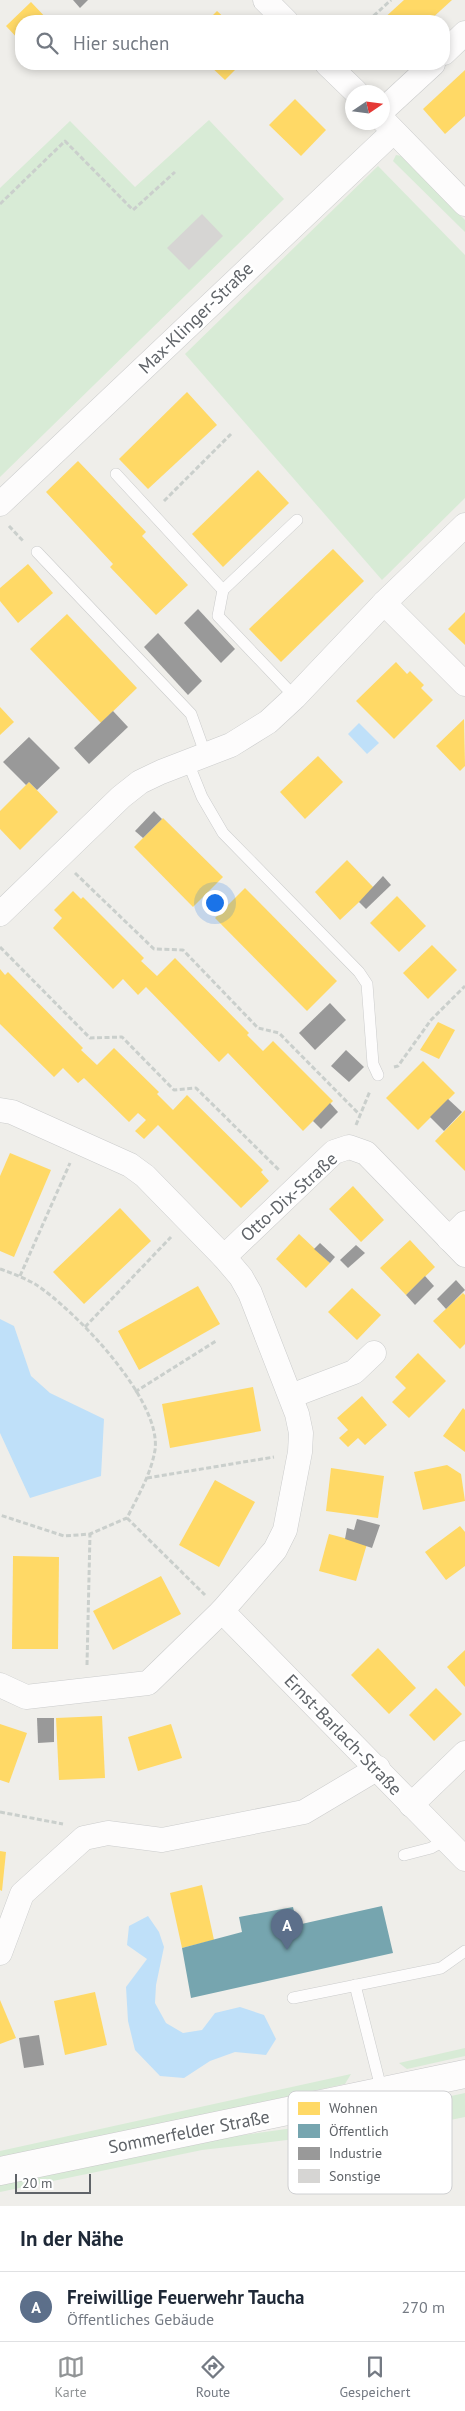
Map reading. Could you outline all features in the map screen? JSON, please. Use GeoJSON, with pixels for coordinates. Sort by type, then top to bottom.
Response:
{"type":"FeatureCollection","features":[{"type":"Feature","properties":{"kind":"main road","name":"Sommerfelder Straße"},"geometry":{"type":"LineString","coordinates":[[391,2091],[465,2074]]}},
{"type":"Feature","properties":{"kind":"main road","name":"Sommerfelder Straße"},"geometry":{"type":"LineString","coordinates":[[0,2171],[288,2112]]}},
{"type":"Feature","properties":{"kind":"street"},"geometry":{"type":"LineString","coordinates":[[265,0],[280,15]]}},
{"type":"Feature","properties":{"kind":"street"},"geometry":{"type":"LineString","coordinates":[[450,47],[465,33]]}},
{"type":"Feature","properties":{"kind":"street"},"geometry":{"type":"LineString","coordinates":[[333,70],[349,85]]}},
{"type":"Feature","properties":{"kind":"street"},"geometry":{"type":"LineString","coordinates":[[390,104],[426,70]]}},
{"type":"Feature","properties":{"kind":"street"},"geometry":{"type":"LineString","coordinates":[[390,127],[465,204]]}},
{"type":"Feature","properties":{"kind":"street","name":"Max-Klinger-Straße"},"geometry":{"type":"LineString","coordinates":[[3,514],[383,130]]}},
{"type":"Feature","properties":{"kind":"street"},"geometry":{"type":"LineString","coordinates":[[0,914],[58,856],[127,792],[147,779],[196,757],[230,745],[268,722],[465,525]]}},
{"type":"Feature","properties":{"kind":"street"},"geometry":{"type":"LineString","coordinates":[[384,604],[465,684]]}},
{"type":"Feature","properties":{"kind":"street"},"geometry":{"type":"LineString","coordinates":[[0,1110],[12,1112],[130,1165],[145,1176],[224,1257],[241,1277],[250,1293],[291,1396],[301,1433],[300,1452],[285,1530],[275,1550],[222,1611],[148,1684],[26,1697],[0,1685]]}},
{"type":"Feature","properties":{"kind":"street","name":"Otto-Dix-Straße"},"geometry":{"type":"LineString","coordinates":[[224,1257],[334,1152],[349,1147],[366,1153],[460,1239]]}},
{"type":"Feature","properties":{"kind":"street"},"geometry":{"type":"LineString","coordinates":[[291,1396],[354,1372],[374,1354]]}},
{"type":"Feature","properties":{"kind":"street","name":"Ernst-Barlach-Straße"},"geometry":{"type":"LineString","coordinates":[[222,1611],[378,1768],[411,1806],[465,1859]]}},
{"type":"Feature","properties":{"kind":"street"},"geometry":{"type":"LineString","coordinates":[[411,1806],[465,1753]]}},
{"type":"Feature","properties":{"kind":"street"},"geometry":{"type":"LineString","coordinates":[[0,1953],[22,1894],[84,1838],[108,1833],[162,1840],[304,1812],[378,1768]]}},
{"type":"Feature","properties":{"kind":"lane"},"geometry":{"type":"LineString","coordinates":[[116,474],[223,590]]}},
{"type":"Feature","properties":{"kind":"lane"},"geometry":{"type":"LineString","coordinates":[[295,697],[218,616],[223,590],[297,520]]}},
{"type":"Feature","properties":{"kind":"lane"},"geometry":{"type":"LineString","coordinates":[[37,552],[190,714],[202,796],[223,833],[359,972],[367,984],[374,1064],[378,1075]]}},
{"type":"Feature","properties":{"kind":"lane"},"geometry":{"type":"LineString","coordinates":[[404,1855],[431,1848],[445,1840]]}},
{"type":"Feature","properties":{"kind":"lane"},"geometry":{"type":"LineString","coordinates":[[292,1998],[441,1968],[465,1951]]}},
{"type":"Feature","properties":{"kind":"lane"},"geometry":{"type":"LineString","coordinates":[[355,1985],[382,2091]]}},
{"type":"Feature","properties":{"kind":"path"},"geometry":{"type":"LineString","coordinates":[[375,15],[391,0]]}},
{"type":"Feature","properties":{"kind":"path"},"geometry":{"type":"LineString","coordinates":[[0,204],[65,141],[133,210],[175,172]]}},
{"type":"Feature","properties":{"kind":"path"},"geometry":{"type":"LineString","coordinates":[[152,512],[231,434]]}},
{"type":"Feature","properties":{"kind":"path"},"geometry":{"type":"LineString","coordinates":[[3,514],[30,549],[37,552]]}},
{"type":"Feature","properties":{"kind":"path"},"geometry":{"type":"LineString","coordinates":[[58,856],[154,949],[183,950],[258,1028],[279,1033],[359,1114]]}},
{"type":"Feature","properties":{"kind":"path"},"geometry":{"type":"LineString","coordinates":[[0,947],[90,1038],[122,1037],[174,1090],[196,1088],[297,1188]]}},
{"type":"Feature","properties":{"kind":"path"},"geometry":{"type":"LineString","coordinates":[[349,1147],[359,1114],[378,1075],[398,1066],[431,1020],[465,986]]}},
{"type":"Feature","properties":{"kind":"path"},"geometry":{"type":"LineString","coordinates":[[20,1276],[79,1142]]}},
{"type":"Feature","properties":{"kind":"path"},"geometry":{"type":"LineString","coordinates":[[85,1327],[187,1220]]}},
{"type":"Feature","properties":{"kind":"path"},"geometry":{"type":"LineString","coordinates":[[0,1269],[20,1276],[36,1285],[85,1327],[105,1347],[135,1392],[148,1418],[155,1449],[147,1478],[128,1518],[90,1534],[64,1536],[0,1515]]}},
{"type":"Feature","properties":{"kind":"path"},"geometry":{"type":"LineString","coordinates":[[135,1392],[216,1341]]}},
{"type":"Feature","properties":{"kind":"path"},"geometry":{"type":"LineString","coordinates":[[147,1478],[300,1452]]}},
{"type":"Feature","properties":{"kind":"path"},"geometry":{"type":"LineString","coordinates":[[128,1518],[222,1611]]}},
{"type":"Feature","properties":{"kind":"path"},"geometry":{"type":"LineString","coordinates":[[86,1690],[90,1534]]}},
{"type":"Feature","properties":{"kind":"path"},"geometry":{"type":"LineString","coordinates":[[0,1812],[68,1826]]}},
{"type":"Feature","properties":{"kind":"green space"},"geometry":{"type":"Polygon","coordinates":[[[209,120],[284,199],[0,477],[0,188],[70,121],[135,187],[209,120]]]}},
{"type":"Feature","properties":{"kind":"green space"},"geometry":{"type":"Polygon","coordinates":[[[396,155],[402,156],[465,220],[465,232],[393,161],[396,155]]]}},
{"type":"Feature","properties":{"kind":"green space"},"geometry":{"type":"Polygon","coordinates":[[[378,166],[465,255],[465,498],[382,580],[185,354],[378,166]]]}},
{"type":"Feature","properties":{"kind":"green space"},"geometry":{"type":"Polygon","coordinates":[[[465,2048],[465,2056],[407,2069],[399,2063],[465,2048]]]}},
{"type":"Feature","properties":{"kind":"green space"},"geometry":{"type":"Polygon","coordinates":[[[351,2074],[345,2084],[313,2091],[288,2091],[288,2096],[0,2159],[0,2151],[351,2074]]]}},
{"type":"Feature","properties":{"kind":"green space"},"geometry":{"type":"Polygon","coordinates":[[[465,2093],[465,2117],[452,2120],[452,2096],[465,2093]]]}},
{"type":"Feature","properties":{"kind":"green space"},"geometry":{"type":"Polygon","coordinates":[[[288,2129],[288,2140],[202,2150],[0,2192],[0,2183],[201,2141],[288,2129]]]}},
{"type":"Feature","properties":{"kind":"water"},"geometry":{"type":"Polygon","coordinates":[[[359,723],[379,743],[367,754],[348,734],[359,723]]]}},
{"type":"Feature","properties":{"kind":"water"},"geometry":{"type":"Polygon","coordinates":[[[0,1319],[14,1326],[31,1376],[50,1393],[104,1419],[101,1476],[30,1498],[0,1433],[0,1319]]]}},
{"type":"Feature","properties":{"kind":"water"},"geometry":{"type":"Polygon","coordinates":[[[148,1916],[159,1932],[164,1947],[156,1985],[155,2003],[166,2023],[183,2033],[202,2030],[215,2013],[240,2007],[264,2015],[276,2039],[266,2055],[235,2052],[210,2061],[184,2078],[160,2076],[135,2050],[128,2021],[126,1987],[147,1959],[127,1945],[129,1926],[148,1916]]]}},
{"type":"Feature","properties":{"kind":"building: Wohnen"},"geometry":{"type":"Polygon","coordinates":[[[404,0],[452,0],[436,15],[388,15],[404,0]]]}},
{"type":"Feature","properties":{"kind":"building: Wohnen"},"geometry":{"type":"Polygon","coordinates":[[[31,2],[43,15],[17,15],[31,2]]]}},
{"type":"Feature","properties":{"kind":"building: Wohnen"},"geometry":{"type":"Polygon","coordinates":[[[217,11],[221,15],[213,15],[217,11]]]}},
{"type":"Feature","properties":{"kind":"building: Wohnen"},"geometry":{"type":"Polygon","coordinates":[[[15,17],[15,36],[6,26],[15,17]]]}},
{"type":"Feature","properties":{"kind":"building: Wohnen"},"geometry":{"type":"Polygon","coordinates":[[[214,70],[235,70],[225,80],[214,70]]]}},
{"type":"Feature","properties":{"kind":"building: Wohnen"},"geometry":{"type":"Polygon","coordinates":[[[465,70],[465,116],[445,134],[423,109],[465,70]]]}},
{"type":"Feature","properties":{"kind":"building: Wohnen"},"geometry":{"type":"Polygon","coordinates":[[[295,99],[326,130],[301,156],[269,125],[295,99]]]}},
{"type":"Feature","properties":{"kind":"building: Wohnen"},"geometry":{"type":"Polygon","coordinates":[[[187,392],[217,425],[148,489],[119,459],[187,392]]]}},
{"type":"Feature","properties":{"kind":"building: Wohnen"},"geometry":{"type":"Polygon","coordinates":[[[78,461],[146,532],[142,536],[188,585],[156,615],[110,567],[113,564],[46,492],[78,461]]]}},
{"type":"Feature","properties":{"kind":"building: Wohnen"},"geometry":{"type":"Polygon","coordinates":[[[258,470],[289,503],[223,567],[192,534],[258,470]]]}},
{"type":"Feature","properties":{"kind":"building: Wohnen"},"geometry":{"type":"Polygon","coordinates":[[[333,549],[364,581],[281,662],[249,629],[333,549]]]}},
{"type":"Feature","properties":{"kind":"building: Wohnen"},"geometry":{"type":"Polygon","coordinates":[[[28,564],[53,593],[18,623],[0,601],[0,588],[28,564]]]}},
{"type":"Feature","properties":{"kind":"building: Wohnen"},"geometry":{"type":"Polygon","coordinates":[[[465,612],[465,645],[448,629],[465,612]]]}},
{"type":"Feature","properties":{"kind":"building: Wohnen"},"geometry":{"type":"Polygon","coordinates":[[[67,614],[137,688],[101,723],[30,649],[67,614]]]}},
{"type":"Feature","properties":{"kind":"building: Wohnen"},"geometry":{"type":"Polygon","coordinates":[[[396,662],[407,674],[410,671],[424,685],[421,688],[433,700],[394,739],[356,701],[396,662]]]}},
{"type":"Feature","properties":{"kind":"building: Wohnen"},"geometry":{"type":"Polygon","coordinates":[[[0,707],[14,722],[0,735],[0,707]]]}},
{"type":"Feature","properties":{"kind":"building: Wohnen"},"geometry":{"type":"Polygon","coordinates":[[[464,719],[465,766],[460,771],[436,746],[464,719]]]}},
{"type":"Feature","properties":{"kind":"building: Wohnen"},"geometry":{"type":"Polygon","coordinates":[[[318,756],[343,782],[305,819],[280,792],[318,756]]]}},
{"type":"Feature","properties":{"kind":"building: Wohnen"},"geometry":{"type":"Polygon","coordinates":[[[29,782],[58,812],[20,850],[0,829],[0,811],[29,782]]]}},
{"type":"Feature","properties":{"kind":"building: Wohnen"},"geometry":{"type":"Polygon","coordinates":[[[163,818],[223,877],[193,907],[134,847],[163,818]]]}},
{"type":"Feature","properties":{"kind":"building: Wohnen"},"geometry":{"type":"Polygon","coordinates":[[[347,860],[374,888],[340,920],[315,892],[347,860]]]}},
{"type":"Feature","properties":{"kind":"building: Wohnen"},"geometry":{"type":"Polygon","coordinates":[[[245,888],[337,981],[307,1011],[215,918],[245,888]]]}},
{"type":"Feature","properties":{"kind":"building: Wohnen"},"geometry":{"type":"Polygon","coordinates":[[[73,891],[81,899],[83,897],[144,958],[141,961],[157,976],[175,958],[249,1033],[247,1035],[263,1051],[273,1041],[333,1101],[303,1131],[228,1053],[219,1062],[146,987],[138,995],[123,979],[113,989],[53,928],[62,918],[54,910],[73,891]]]}},
{"type":"Feature","properties":{"kind":"building: Wohnen"},"geometry":{"type":"Polygon","coordinates":[[[397,896],[426,926],[399,952],[370,923],[397,896]]]}},
{"type":"Feature","properties":{"kind":"building: Wohnen"},"geometry":{"type":"Polygon","coordinates":[[[432,945],[457,970],[428,999],[403,973],[432,945]]]}},
{"type":"Feature","properties":{"kind":"building: Wohnen"},"geometry":{"type":"Polygon","coordinates":[[[0,969],[5,975],[8,972],[83,1048],[81,1050],[97,1065],[114,1048],[159,1092],[157,1094],[173,1110],[187,1095],[263,1170],[261,1172],[269,1181],[241,1208],[158,1125],[144,1139],[135,1131],[146,1120],[138,1113],[129,1122],[84,1078],[78,1083],[63,1068],[54,1077],[0,1024],[0,969]]]}},
{"type":"Feature","properties":{"kind":"building: Wohnen"},"geometry":{"type":"Polygon","coordinates":[[[438,1022],[455,1030],[439,1059],[420,1050],[438,1022]]]}},
{"type":"Feature","properties":{"kind":"building: Wohnen"},"geometry":{"type":"Polygon","coordinates":[[[423,1061],[455,1093],[418,1130],[386,1098],[423,1061]]]}},
{"type":"Feature","properties":{"kind":"building: Wohnen"},"geometry":{"type":"Polygon","coordinates":[[[465,1110],[465,1171],[435,1141],[465,1110]]]}},
{"type":"Feature","properties":{"kind":"building: Wohnen"},"geometry":{"type":"Polygon","coordinates":[[[10,1153],[51,1170],[14,1257],[0,1251],[0,1176],[10,1153]]]}},
{"type":"Feature","properties":{"kind":"building: Wohnen"},"geometry":{"type":"Polygon","coordinates":[[[353,1186],[384,1220],[361,1242],[329,1209],[353,1186]]]}},
{"type":"Feature","properties":{"kind":"building: Wohnen"},"geometry":{"type":"Polygon","coordinates":[[[120,1208],[151,1241],[84,1304],[53,1272],[120,1208]]]}},
{"type":"Feature","properties":{"kind":"building: Wohnen"},"geometry":{"type":"Polygon","coordinates":[[[299,1234],[330,1263],[306,1288],[276,1259],[299,1234]]]}},
{"type":"Feature","properties":{"kind":"building: Wohnen"},"geometry":{"type":"Polygon","coordinates":[[[410,1240],[435,1267],[406,1295],[380,1268],[410,1240]]]}},
{"type":"Feature","properties":{"kind":"building: Wohnen"},"geometry":{"type":"Polygon","coordinates":[[[198,1286],[220,1324],[139,1370],[118,1331],[198,1286]]]}},
{"type":"Feature","properties":{"kind":"building: Wohnen"},"geometry":{"type":"Polygon","coordinates":[[[352,1288],[381,1315],[357,1340],[328,1312],[352,1288]]]}},
{"type":"Feature","properties":{"kind":"building: Wohnen"},"geometry":{"type":"Polygon","coordinates":[[[463,1293],[465,1295],[465,1344],[460,1349],[433,1321],[463,1293]]]}},
{"type":"Feature","properties":{"kind":"building: Wohnen"},"geometry":{"type":"Polygon","coordinates":[[[418,1353],[446,1381],[409,1418],[392,1402],[406,1388],[395,1377],[418,1353]]]}},
{"type":"Feature","properties":{"kind":"building: Wohnen"},"geometry":{"type":"Polygon","coordinates":[[[253,1387],[261,1431],[170,1448],[162,1404],[253,1387]]]}},
{"type":"Feature","properties":{"kind":"building: Wohnen"},"geometry":{"type":"Polygon","coordinates":[[[362,1396],[387,1425],[365,1445],[358,1438],[348,1447],[339,1438],[348,1430],[337,1418],[362,1396]]]}},
{"type":"Feature","properties":{"kind":"building: Wohnen"},"geometry":{"type":"Polygon","coordinates":[[[463,1408],[465,1410],[465,1452],[443,1436],[463,1408]]]}},
{"type":"Feature","properties":{"kind":"building: Wohnen"},"geometry":{"type":"Polygon","coordinates":[[[447,1465],[461,1474],[465,1501],[423,1510],[414,1472],[447,1465]]]}},
{"type":"Feature","properties":{"kind":"building: Wohnen"},"geometry":{"type":"Polygon","coordinates":[[[331,1468],[384,1476],[378,1518],[326,1511],[331,1468]]]}},
{"type":"Feature","properties":{"kind":"building: Wohnen"},"geometry":{"type":"Polygon","coordinates":[[[215,1480],[255,1502],[219,1567],[179,1545],[215,1480]]]}},
{"type":"Feature","properties":{"kind":"building: Wohnen"},"geometry":{"type":"Polygon","coordinates":[[[460,1526],[465,1532],[465,1566],[446,1580],[425,1552],[460,1526]]]}},
{"type":"Feature","properties":{"kind":"building: Wohnen"},"geometry":{"type":"Polygon","coordinates":[[[329,1534],[367,1544],[356,1581],[319,1571],[329,1534]]]}},
{"type":"Feature","properties":{"kind":"building: Wohnen"},"geometry":{"type":"Polygon","coordinates":[[[13,1556],[59,1557],[58,1649],[12,1649],[13,1556]]]}},
{"type":"Feature","properties":{"kind":"building: Wohnen"},"geometry":{"type":"Polygon","coordinates":[[[161,1576],[181,1614],[113,1650],[93,1611],[161,1576]]]}},
{"type":"Feature","properties":{"kind":"building: Wohnen"},"geometry":{"type":"Polygon","coordinates":[[[378,1648],[416,1688],[389,1714],[351,1675],[378,1648]]]}},
{"type":"Feature","properties":{"kind":"building: Wohnen"},"geometry":{"type":"Polygon","coordinates":[[[465,1650],[465,1687],[447,1667],[465,1650]]]}},
{"type":"Feature","properties":{"kind":"building: Wohnen"},"geometry":{"type":"Polygon","coordinates":[[[436,1688],[462,1714],[434,1741],[409,1715],[436,1688]]]}},
{"type":"Feature","properties":{"kind":"building: Wohnen"},"geometry":{"type":"Polygon","coordinates":[[[102,1716],[105,1778],[59,1780],[56,1718],[102,1716]]]}},
{"type":"Feature","properties":{"kind":"building: Wohnen"},"geometry":{"type":"Polygon","coordinates":[[[0,1724],[27,1733],[9,1783],[0,1780],[0,1724]]]}},
{"type":"Feature","properties":{"kind":"building: Wohnen"},"geometry":{"type":"Polygon","coordinates":[[[171,1724],[182,1758],[138,1771],[128,1737],[171,1724]]]}},
{"type":"Feature","properties":{"kind":"building: Wohnen"},"geometry":{"type":"Polygon","coordinates":[[[0,1851],[6,1852],[2,1891],[0,1890],[0,1851]]]}},
{"type":"Feature","properties":{"kind":"building: Wohnen"},"geometry":{"type":"Polygon","coordinates":[[[202,1885],[214,1940],[182,1948],[170,1893],[202,1885]]]}},
{"type":"Feature","properties":{"kind":"building: Wohnen"},"geometry":{"type":"Polygon","coordinates":[[[95,1992],[107,2045],[65,2055],[54,2001],[95,1992]]]}},
{"type":"Feature","properties":{"kind":"building: Wohnen"},"geometry":{"type":"Polygon","coordinates":[[[0,2000],[16,2038],[0,2044],[0,2000]]]}},
{"type":"Feature","properties":{"kind":"building: Öffentlich"},"geometry":{"type":"Polygon","coordinates":[[[382,1906],[393,1953],[191,1998],[182,1948],[242,1932],[239,1917],[293,1907],[297,1925],[382,1906]]]}},
{"type":"Feature","properties":{"kind":"building: Industrie"},"geometry":{"type":"Polygon","coordinates":[[[73,0],[88,0],[80,8],[73,0]]]}},
{"type":"Feature","properties":{"kind":"building: Industrie"},"geometry":{"type":"Polygon","coordinates":[[[198,609],[235,649],[221,663],[184,623],[198,609]]]}},
{"type":"Feature","properties":{"kind":"building: Industrie"},"geometry":{"type":"Polygon","coordinates":[[[158,633],[202,681],[188,695],[144,647],[158,633]]]}},
{"type":"Feature","properties":{"kind":"building: Industrie"},"geometry":{"type":"Polygon","coordinates":[[[113,711],[128,727],[89,764],[74,748],[113,711]]]}},
{"type":"Feature","properties":{"kind":"building: Industrie"},"geometry":{"type":"Polygon","coordinates":[[[29,737],[60,768],[37,790],[29,782],[26,785],[3,762],[29,737]]]}},
{"type":"Feature","properties":{"kind":"building: Industrie"},"geometry":{"type":"Polygon","coordinates":[[[154,811],[162,819],[143,838],[135,831],[154,811]]]}},
{"type":"Feature","properties":{"kind":"building: Industrie"},"geometry":{"type":"Polygon","coordinates":[[[383,876],[391,885],[366,909],[359,902],[383,876]]]}},
{"type":"Feature","properties":{"kind":"building: Industrie"},"geometry":{"type":"Polygon","coordinates":[[[330,1003],[346,1020],[315,1050],[299,1033],[330,1003]]]}},
{"type":"Feature","properties":{"kind":"building: Industrie"},"geometry":{"type":"Polygon","coordinates":[[[346,1050],[364,1067],[349,1082],[331,1066],[346,1050]]]}},
{"type":"Feature","properties":{"kind":"building: Industrie"},"geometry":{"type":"Polygon","coordinates":[[[448,1099],[462,1112],[444,1131],[430,1117],[448,1099]]]}},
{"type":"Feature","properties":{"kind":"building: Industrie"},"geometry":{"type":"Polygon","coordinates":[[[330,1103],[338,1112],[321,1129],[313,1121],[330,1103]]]}},
{"type":"Feature","properties":{"kind":"building: Industrie"},"geometry":{"type":"Polygon","coordinates":[[[320,1243],[335,1257],[330,1263],[314,1249],[320,1243]]]}},
{"type":"Feature","properties":{"kind":"building: Industrie"},"geometry":{"type":"Polygon","coordinates":[[[356,1245],[365,1253],[348,1268],[340,1260],[356,1245]]]}},
{"type":"Feature","properties":{"kind":"building: Industrie"},"geometry":{"type":"Polygon","coordinates":[[[425,1276],[434,1286],[415,1305],[406,1295],[425,1276]]]}},
{"type":"Feature","properties":{"kind":"building: Industrie"},"geometry":{"type":"Polygon","coordinates":[[[456,1280],[465,1290],[446,1309],[437,1299],[456,1280]]]}},
{"type":"Feature","properties":{"kind":"building: Industrie"},"geometry":{"type":"Polygon","coordinates":[[[357,1519],[380,1525],[372,1548],[345,1539],[347,1528],[354,1530],[357,1519]]]}},
{"type":"Feature","properties":{"kind":"building: Industrie"},"geometry":{"type":"Polygon","coordinates":[[[37,1718],[54,1718],[54,1742],[38,1743],[37,1718]]]}},
{"type":"Feature","properties":{"kind":"building: Industrie"},"geometry":{"type":"Polygon","coordinates":[[[39,2035],[44,2065],[24,2068],[19,2038],[39,2035]]]}},
{"type":"Feature","properties":{"kind":"building: Sonstige"},"geometry":{"type":"Polygon","coordinates":[[[202,214],[223,236],[189,270],[167,248],[202,214]]]}},
{"type":"Feature","properties":{"kind":"place","name":"Freiwillige Feuerwehr Taucha"},"geometry":{"type":"Point","coordinates":[287,1950]}}]}
